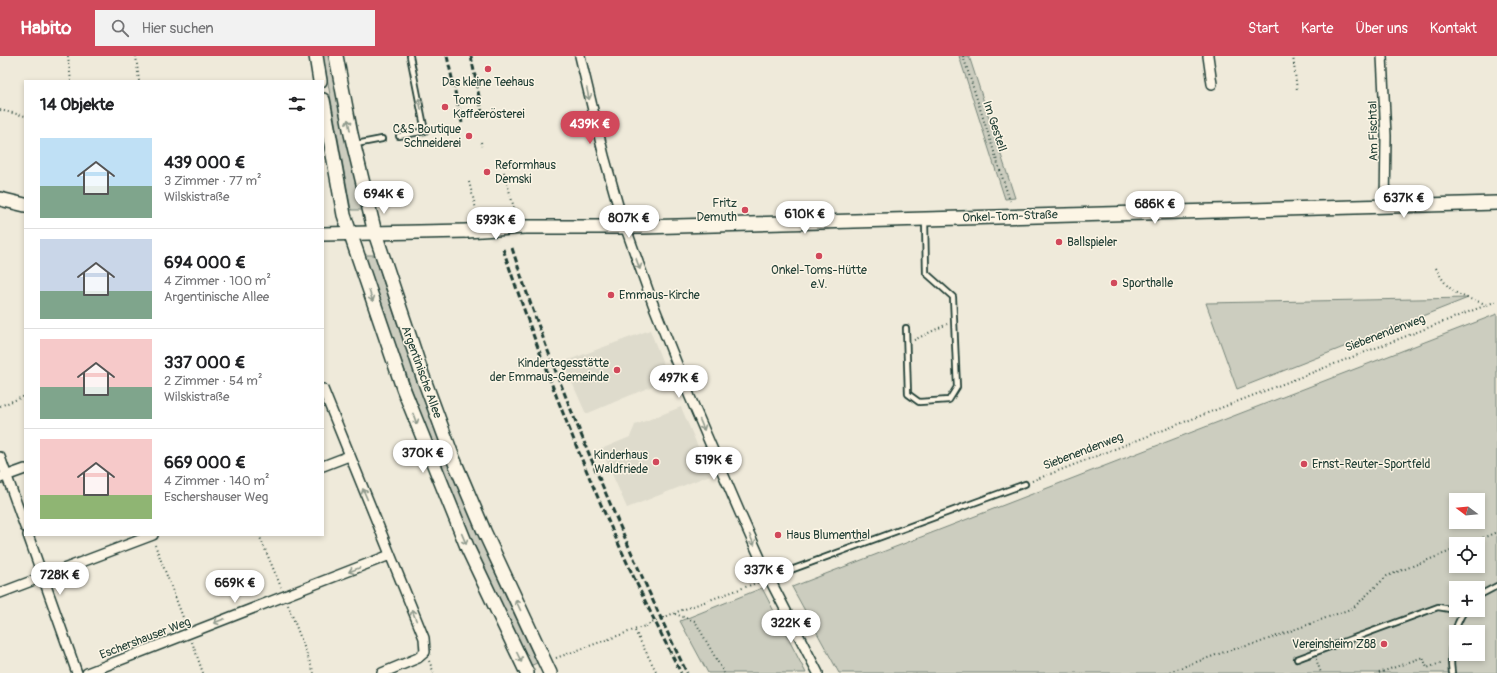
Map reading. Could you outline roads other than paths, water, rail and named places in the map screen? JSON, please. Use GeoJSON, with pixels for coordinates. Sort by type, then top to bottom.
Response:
{"type":"FeatureCollection","features":[{"type":"Feature","properties":{"kind":"main road"},"geometry":{"type":"LineString","coordinates":[[316,56],[320,80]]}},
{"type":"Feature","properties":{"kind":"main road","name":"Argentinische Allee"},"geometry":{"type":"LineString","coordinates":[[336,56],[354,144],[375,233],[423,377],[453,458],[496,558],[548,670]]}},
{"type":"Feature","properties":{"kind":"main road","name":"Argentinische Allee"},"geometry":{"type":"LineString","coordinates":[[324,105],[344,215],[403,388],[468,549],[527,673]]}},
{"type":"Feature","properties":{"kind":"main road"},"geometry":{"type":"LineString","coordinates":[[0,199],[24,205]]}},
{"type":"Feature","properties":{"kind":"main road","name":"Onkel-Tom-Straße"},"geometry":{"type":"LineString","coordinates":[[375,233],[467,231],[524,227],[625,227],[1497,203]]}},
{"type":"Feature","properties":{"kind":"main road"},"geometry":{"type":"LineString","coordinates":[[324,234],[375,233]]}},
{"type":"Feature","properties":{"kind":"street"},"geometry":{"type":"LineString","coordinates":[[580,56],[604,156],[625,227],[690,397],[769,578],[818,673]]}},
{"type":"Feature","properties":{"kind":"street"},"geometry":{"type":"LineString","coordinates":[[1208,56],[1212,84]]}},
{"type":"Feature","properties":{"kind":"street","name":"Am Fischtal"},"geometry":{"type":"LineString","coordinates":[[1382,56],[1386,136],[1385,206]]}},
{"type":"Feature","properties":{"kind":"street"},"geometry":{"type":"LineString","coordinates":[[324,392],[424,638],[425,652],[418,658],[382,673]]}},
{"type":"Feature","properties":{"kind":"street"},"geometry":{"type":"LineString","coordinates":[[324,466],[349,456]]}},
{"type":"Feature","properties":{"kind":"street"},"geometry":{"type":"LineString","coordinates":[[0,457],[3,477],[24,525]]}},
{"type":"Feature","properties":{"kind":"street"},"geometry":{"type":"LineString","coordinates":[[3,477],[24,469]]}},
{"type":"Feature","properties":{"kind":"street"},"geometry":{"type":"LineString","coordinates":[[28,536],[77,673]]}},
{"type":"Feature","properties":{"kind":"street"},"geometry":{"type":"LineString","coordinates":[[0,592],[149,536]]}},
{"type":"Feature","properties":{"kind":"street","name":"Eschershauser Weg"},"geometry":{"type":"LineString","coordinates":[[87,673],[390,555]]}},
{"type":"Feature","properties":{"kind":"lane"},"geometry":{"type":"LineString","coordinates":[[399,136],[425,131],[410,56]]}},
{"type":"Feature","properties":{"kind":"lane"},"geometry":{"type":"LineString","coordinates":[[354,144],[382,139]]}},
{"type":"Feature","properties":{"kind":"lane"},"geometry":{"type":"LineString","coordinates":[[906,328],[908,394],[919,402],[949,400],[957,388],[953,297],[926,273],[925,219]]}},
{"type":"Feature","properties":{"kind":"lane"},"geometry":{"type":"LineString","coordinates":[[769,578],[1025,484]]}},
{"type":"Feature","properties":{"kind":"lane"},"geometry":{"type":"LineString","coordinates":[[1485,592],[1497,586]]}},
{"type":"Feature","properties":{"kind":"lane"},"geometry":{"type":"LineString","coordinates":[[1296,659],[1438,607],[1449,609]]}},
{"type":"Feature","properties":{"kind":"lane"},"geometry":{"type":"LineString","coordinates":[[1452,673],[1450,660],[1458,620],[1460,617]]}},
{"type":"Feature","properties":{"kind":"railway"},"geometry":{"type":"LineString","coordinates":[[447,56],[462,123]]}},
{"type":"Feature","properties":{"kind":"railway"},"geometry":{"type":"LineString","coordinates":[[471,56],[483,117]]}},
{"type":"Feature","properties":{"kind":"railway"},"geometry":{"type":"LineString","coordinates":[[512,248],[542,336],[588,451],[642,577],[687,673]]}},
{"type":"Feature","properties":{"kind":"railway"},"geometry":{"type":"LineString","coordinates":[[503,249],[562,411],[606,517],[681,673]]}},
{"type":"Feature","properties":{"kind":"place","name":"Das kleine Teehaus"},"geometry":{"type":"Point","coordinates":[488,69]}},
{"type":"Feature","properties":{"kind":"place","name":"Toms Kaffeerösterei"},"geometry":{"type":"Point","coordinates":[445,107]}},
{"type":"Feature","properties":{"kind":"place","name":"C&S Boutique Schneiderei"},"geometry":{"type":"Point","coordinates":[469,136]}},
{"type":"Feature","properties":{"kind":"place","name":"Reformhaus Demski"},"geometry":{"type":"Point","coordinates":[487,172]}},
{"type":"Feature","properties":{"kind":"place","name":"Fritz Demuth"},"geometry":{"type":"Point","coordinates":[745,210]}},
{"type":"Feature","properties":{"kind":"place","name":"Ballspieler"},"geometry":{"type":"Point","coordinates":[1059,242]}},
{"type":"Feature","properties":{"kind":"place","name":"Onkel-Toms-Hütte e.V."},"geometry":{"type":"Point","coordinates":[819,256]}},
{"type":"Feature","properties":{"kind":"place","name":"Sporthalle"},"geometry":{"type":"Point","coordinates":[1114,283]}},
{"type":"Feature","properties":{"kind":"place","name":"Emmaus-Kirche"},"geometry":{"type":"Point","coordinates":[611,295]}},
{"type":"Feature","properties":{"kind":"place","name":"Kindertagesstätte der Emmaus-Gemeinde"},"geometry":{"type":"Point","coordinates":[617,370]}},
{"type":"Feature","properties":{"kind":"place","name":"Kinderhaus Waldfriede"},"geometry":{"type":"Point","coordinates":[656,462]}},
{"type":"Feature","properties":{"kind":"place","name":"Ernst-Reuter-Sportfeld"},"geometry":{"type":"Point","coordinates":[1304,464]}},
{"type":"Feature","properties":{"kind":"place","name":"Haus Blumenthal"},"geometry":{"type":"Point","coordinates":[778,535]}},
{"type":"Feature","properties":{"kind":"place","name":"Vereinsheim Z88"},"geometry":{"type":"Point","coordinates":[1384,644]}}]}
